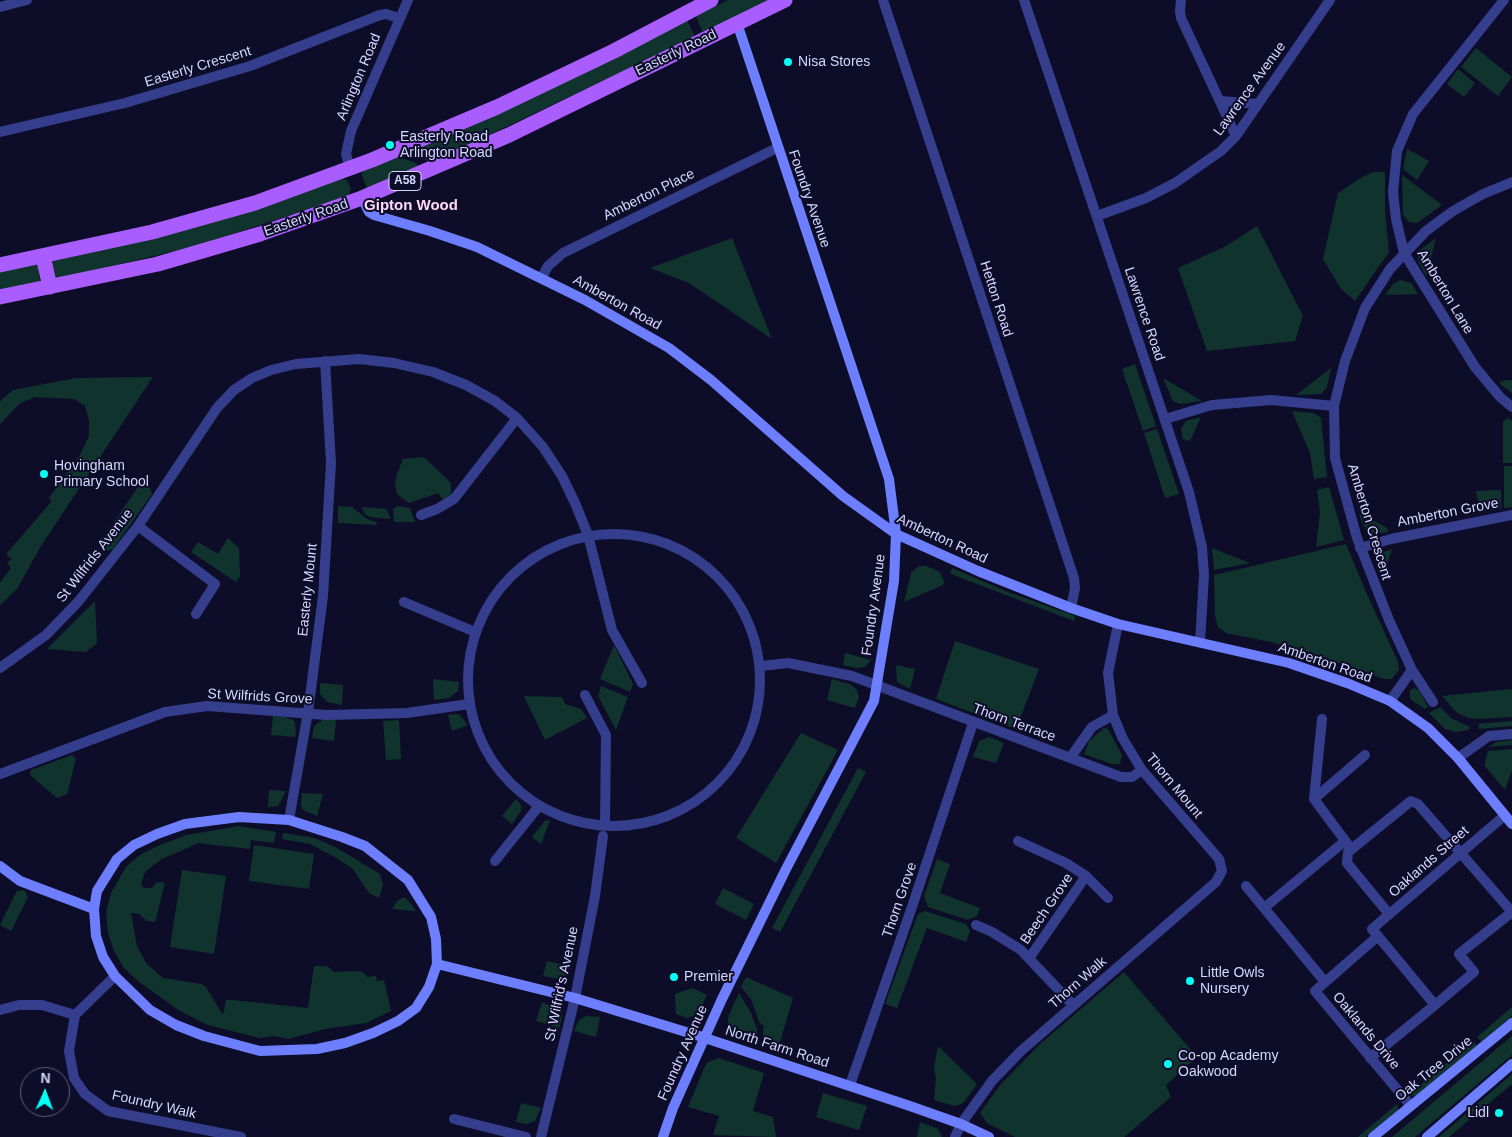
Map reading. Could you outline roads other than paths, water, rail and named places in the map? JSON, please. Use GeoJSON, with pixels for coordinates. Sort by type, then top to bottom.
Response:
{"type":"FeatureCollection","features":[{"type":"Feature","properties":{"kind":"main road","name":"A58"},"geometry":{"type":"LineString","coordinates":[[0,265],[152,232],[255,203],[350,168],[497,107],[614,51],[712,0]]}},
{"type":"Feature","properties":{"kind":"main road","name":"Easterly Road"},"geometry":{"type":"LineString","coordinates":[[0,297],[158,264],[260,234],[362,198],[509,135],[785,0]]}},
{"type":"Feature","properties":{"kind":"main road"},"geometry":{"type":"LineString","coordinates":[[43,256],[50,287]]}},
{"type":"Feature","properties":{"kind":"street"},"geometry":{"type":"LineString","coordinates":[[0,7],[27,0]]}},
{"type":"Feature","properties":{"kind":"street","name":"Arlington Road"},"geometry":{"type":"LineString","coordinates":[[350,168],[346,154],[350,131],[408,0]]}},
{"type":"Feature","properties":{"kind":"street","name":"Hetton Road"},"geometry":{"type":"LineString","coordinates":[[883,0],[1074,578],[1075,588],[1071,608]]}},
{"type":"Feature","properties":{"kind":"street","name":"Lawrence Road"},"geometry":{"type":"LineString","coordinates":[[1024,0],[1190,492],[1202,547],[1204,574],[1200,642]]}},
{"type":"Feature","properties":{"kind":"street"},"geometry":{"type":"LineString","coordinates":[[1181,0],[1181,18],[1236,136]]}},
{"type":"Feature","properties":{"kind":"street","name":"Lawrence Avenue"},"geometry":{"type":"LineString","coordinates":[[1096,216],[1146,198],[1175,183],[1202,166],[1236,136],[1330,0]]}},
{"type":"Feature","properties":{"kind":"street","name":"Amberton Lane"},"geometry":{"type":"LineString","coordinates":[[1504,0],[1425,98],[1403,132],[1397,151],[1393,192],[1396,219],[1404,253],[1475,367],[1495,392],[1512,407]]}},
{"type":"Feature","properties":{"kind":"street","name":"Easterly Crescent"},"geometry":{"type":"LineString","coordinates":[[0,132],[125,103],[250,66],[380,15],[386,14],[399,18]]}},
{"type":"Feature","properties":{"kind":"street","name":"Foundry Avenue"},"geometry":{"type":"LineString","coordinates":[[663,1137],[673,1108],[704,1038],[786,870],[874,701],[894,581],[896,534],[889,479],[737,23]]}},
{"type":"Feature","properties":{"kind":"street"},"geometry":{"type":"LineString","coordinates":[[1221,101],[1258,104]]}},
{"type":"Feature","properties":{"kind":"street","name":"Amberton Place"},"geometry":{"type":"LineString","coordinates":[[542,277],[548,266],[563,253],[778,148]]}},
{"type":"Feature","properties":{"kind":"street","name":"Amberton Crescent"},"geometry":{"type":"LineString","coordinates":[[1433,702],[1412,670],[1385,611],[1360,548],[1335,458],[1334,406],[1345,361],[1366,308],[1386,276],[1404,253],[1426,231],[1453,211],[1483,194],[1512,182]]}},
{"type":"Feature","properties":{"kind":"street","name":"Amberton Road"},"geometry":{"type":"LineString","coordinates":[[362,198],[369,212],[374,215],[430,231],[477,248],[542,277],[623,320],[669,348],[726,393],[843,496],[896,534],[978,571],[1071,608],[1118,624],[1289,663],[1347,683],[1390,701],[1428,728],[1458,758],[1512,824]]}},
{"type":"Feature","properties":{"kind":"street","name":"St Wilfrids Avenue"},"geometry":{"type":"LineString","coordinates":[[0,668],[46,635],[78,602],[138,526],[217,408],[234,390],[252,378],[270,370],[326,361],[359,359],[394,363],[433,372],[466,385],[517,418],[543,447],[562,476],[588,535],[612,630],[642,683]]}},
{"type":"Feature","properties":{"kind":"street","name":"Easterly Mount"},"geometry":{"type":"LineString","coordinates":[[289,820],[308,712],[323,596],[328,525],[330,433],[326,361]]}},
{"type":"Feature","properties":{"kind":"street"},"geometry":{"type":"LineString","coordinates":[[1165,419],[1212,405],[1261,401],[1334,406]]}},
{"type":"Feature","properties":{"kind":"street"},"geometry":{"type":"LineString","coordinates":[[421,515],[437,509],[454,499],[517,418]]}},
{"type":"Feature","properties":{"kind":"street","name":"Amberton Grove"},"geometry":{"type":"LineString","coordinates":[[1360,548],[1391,538],[1512,515]]}},
{"type":"Feature","properties":{"kind":"street"},"geometry":{"type":"LineString","coordinates":[[138,526],[215,584],[196,614]]}},
{"type":"Feature","properties":{"kind":"street"},"geometry":{"type":"LineString","coordinates":[[588,535],[637,535],[683,550],[721,579],[748,619],[760,666],[757,716],[736,762],[701,798],[655,820],[604,831],[571,820],[539,806],[514,787],[493,762],[478,734],[469,704],[468,668],[475,632],[492,597],[518,568],[551,547],[588,535]]}},
{"type":"Feature","properties":{"kind":"street"},"geometry":{"type":"LineString","coordinates":[[404,602],[475,632]]}},
{"type":"Feature","properties":{"kind":"street","name":"Thorn Mount"},"geometry":{"type":"LineString","coordinates":[[1118,624],[1108,673],[1113,715],[1123,739],[1142,770],[1219,859],[1222,871]]}},
{"type":"Feature","properties":{"kind":"street","name":"Thorn Terrace"},"geometry":{"type":"LineString","coordinates":[[760,666],[788,663],[852,676],[1121,777],[1132,777],[1142,770]]}},
{"type":"Feature","properties":{"kind":"street"},"geometry":{"type":"LineString","coordinates":[[1390,701],[1412,670]]}},
{"type":"Feature","properties":{"kind":"street","name":"St Wilfrid's Avenue"},"geometry":{"type":"LineString","coordinates":[[541,1137],[575,998],[595,896],[604,831],[606,735],[585,695]]}},
{"type":"Feature","properties":{"kind":"street","name":"St Wilfrids Grove"},"geometry":{"type":"LineString","coordinates":[[0,774],[164,712],[207,706],[308,712],[327,715],[407,713],[469,704]]}},
{"type":"Feature","properties":{"kind":"street"},"geometry":{"type":"LineString","coordinates":[[1070,758],[1092,726],[1113,715]]}},
{"type":"Feature","properties":{"kind":"street"},"geometry":{"type":"LineString","coordinates":[[1322,719],[1314,799],[1348,845],[1347,863],[1389,914]]}},
{"type":"Feature","properties":{"kind":"street","name":"Thorn Grove"},"geometry":{"type":"LineString","coordinates":[[850,1085],[914,904],[973,722]]}},
{"type":"Feature","properties":{"kind":"street"},"geometry":{"type":"LineString","coordinates":[[1458,758],[1489,736],[1512,734]]}},
{"type":"Feature","properties":{"kind":"street"},"geometry":{"type":"LineString","coordinates":[[1314,799],[1365,755]]}},
{"type":"Feature","properties":{"kind":"street"},"geometry":{"type":"LineString","coordinates":[[1264,908],[1348,845],[1411,801],[1418,804],[1512,912],[1459,954],[1474,972],[1370,1058]]}},
{"type":"Feature","properties":{"kind":"street"},"geometry":{"type":"LineString","coordinates":[[495,861],[539,806]]}},
{"type":"Feature","properties":{"kind":"street","name":"Oaklands Street"},"geometry":{"type":"LineString","coordinates":[[1375,932],[1389,914],[1504,816]]}},
{"type":"Feature","properties":{"kind":"street"},"geometry":{"type":"LineString","coordinates":[[239,817],[289,820],[321,829],[364,846],[402,874],[422,899],[431,917],[436,939],[437,964],[429,987],[416,1008],[398,1021],[373,1033],[344,1043],[288,1051],[260,1051],[204,1036],[150,1010],[115,976],[103,957],[96,936],[94,909],[97,891],[118,859],[134,845],[157,834],[185,824],[213,819],[239,817]]}},
{"type":"Feature","properties":{"kind":"street","name":"Beech Grove"},"geometry":{"type":"LineString","coordinates":[[1018,841],[1051,855],[1086,876],[1108,898]]}},
{"type":"Feature","properties":{"kind":"street"},"geometry":{"type":"LineString","coordinates":[[0,866],[20,881],[94,909]]}},
{"type":"Feature","properties":{"kind":"street","name":"Thorn Walk"},"geometry":{"type":"LineString","coordinates":[[955,1137],[961,1124],[992,1081],[1021,1051],[1216,882],[1222,871]]}},
{"type":"Feature","properties":{"kind":"street","name":"Beech Grove"},"geometry":{"type":"LineString","coordinates":[[1030,957],[1086,876]]}},
{"type":"Feature","properties":{"kind":"street"},"geometry":{"type":"LineString","coordinates":[[1246,886],[1325,982]]}},
{"type":"Feature","properties":{"kind":"street"},"geometry":{"type":"LineString","coordinates":[[976,925],[1011,942],[1030,957],[1073,1005]]}},
{"type":"Feature","properties":{"kind":"street"},"geometry":{"type":"LineString","coordinates":[[1375,932],[1435,1005]]}},
{"type":"Feature","properties":{"kind":"street","name":"Oaklands Drive"},"geometry":{"type":"LineString","coordinates":[[1375,932],[1315,991],[1411,1106]]}},
{"type":"Feature","properties":{"kind":"street","name":"North Farm Road"},"geometry":{"type":"LineString","coordinates":[[437,964],[575,998],[704,1038],[850,1085],[961,1124],[989,1137]]}},
{"type":"Feature","properties":{"kind":"street"},"geometry":{"type":"LineString","coordinates":[[0,1010],[19,1005],[42,1004],[75,1015],[115,976]]}},
{"type":"Feature","properties":{"kind":"street","name":"Foundry Walk"},"geometry":{"type":"LineString","coordinates":[[75,1015],[69,1051],[74,1078],[84,1094],[92,1100],[108,1111],[241,1137]]}},
{"type":"Feature","properties":{"kind":"street","name":"Oak Tree Drive"},"geometry":{"type":"LineString","coordinates":[[1373,1137],[1512,1024]]}},
{"type":"Feature","properties":{"kind":"street"},"geometry":{"type":"LineString","coordinates":[[1426,1137],[1512,1064]]}},
{"type":"Feature","properties":{"kind":"street"},"geometry":{"type":"LineString","coordinates":[[454,1119],[526,1137]]}},
{"type":"Feature","properties":{"kind":"place","name":"Nisa Stores"},"geometry":{"type":"Point","coordinates":[788,62]}},
{"type":"Feature","properties":{"kind":"place","name":"Easterly Road Arlington Road"},"geometry":{"type":"Point","coordinates":[390,145]}},
{"type":"Feature","properties":{"kind":"place","name":"Hovingham Primary School"},"geometry":{"type":"Point","coordinates":[44,474]}},
{"type":"Feature","properties":{"kind":"place","name":"Premier"},"geometry":{"type":"Point","coordinates":[674,977]}},
{"type":"Feature","properties":{"kind":"place","name":"Little Owls Nursery"},"geometry":{"type":"Point","coordinates":[1190,981]}},
{"type":"Feature","properties":{"kind":"place","name":"Co-op Academy Oakwood"},"geometry":{"type":"Point","coordinates":[1168,1064]}},
{"type":"Feature","properties":{"kind":"place","name":"Lidl"},"geometry":{"type":"Point","coordinates":[1499,1113]}},
{"type":"Feature","properties":{"kind":"district","name":"Gipton Wood"},"geometry":{"type":"Point","coordinates":[411,206]}}]}
